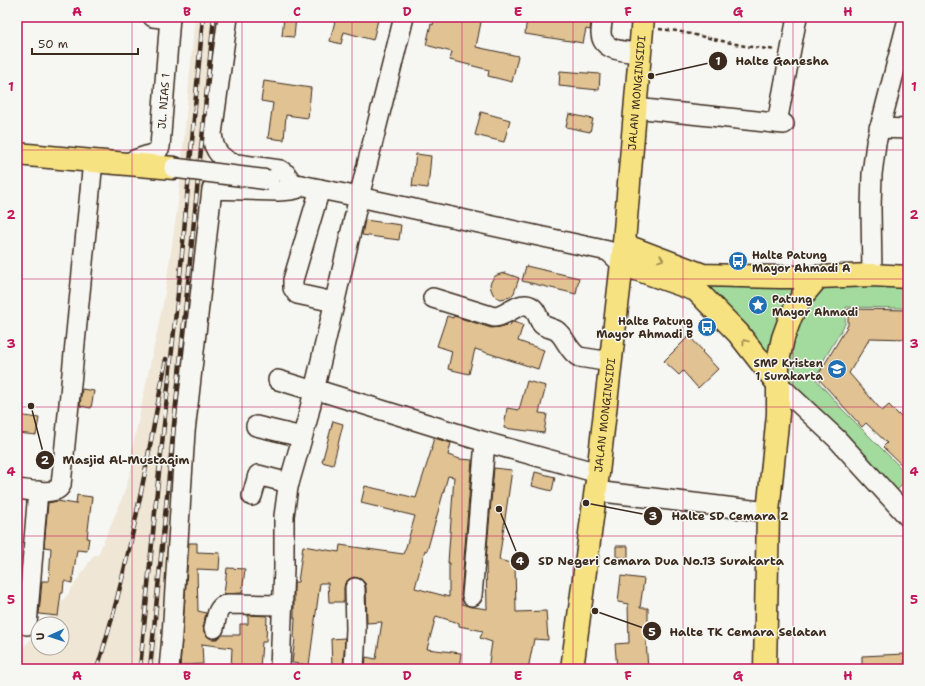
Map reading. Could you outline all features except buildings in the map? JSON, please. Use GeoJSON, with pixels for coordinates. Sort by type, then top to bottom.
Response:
{"type":"FeatureCollection","features":[{"type":"Feature","properties":{"kind":"main road","name":"JALAN MONGINSIDI"},"geometry":{"type":"LineString","coordinates":[[572,669],[597,482],[611,362],[618,253],[635,108],[643,22]]}},
{"type":"Feature","properties":{"kind":"main road"},"geometry":{"type":"LineString","coordinates":[[17,154],[174,168]]}},
{"type":"Feature","properties":{"kind":"main road"},"geometry":{"type":"LineString","coordinates":[[618,253],[700,282],[753,277],[872,275],[908,276]]}},
{"type":"Feature","properties":{"kind":"main road"},"geometry":{"type":"LineString","coordinates":[[765,669],[768,512],[778,414],[778,360],[783,338],[791,316],[803,296],[818,277]]}},
{"type":"Feature","properties":{"kind":"main road"},"geometry":{"type":"LineString","coordinates":[[700,282],[778,384]]}},
{"type":"Feature","properties":{"kind":"street"},"geometry":{"type":"LineString","coordinates":[[228,17],[212,134],[214,146],[220,155],[230,163],[280,170],[305,186]]}},
{"type":"Feature","properties":{"kind":"street"},"geometry":{"type":"LineString","coordinates":[[280,669],[283,606],[284,516],[289,483],[307,422],[359,196],[404,17]]}},
{"type":"Feature","properties":{"kind":"street"},"geometry":{"type":"LineString","coordinates":[[603,17],[601,32],[606,45],[614,49],[640,53]]}},
{"type":"Feature","properties":{"kind":"street"},"geometry":{"type":"LineString","coordinates":[[635,108],[780,123],[790,52],[797,17]]}},
{"type":"Feature","properties":{"kind":"street","name":"JL. NIAS 1"},"geometry":{"type":"LineString","coordinates":[[126,164],[155,153],[160,147],[164,18]]}},
{"type":"Feature","properties":{"kind":"street"},"geometry":{"type":"LineString","coordinates":[[872,275],[872,174],[876,142],[905,42],[908,19]]}},
{"type":"Feature","properties":{"kind":"street"},"geometry":{"type":"LineString","coordinates":[[879,128],[908,129]]}},
{"type":"Feature","properties":{"kind":"street"},"geometry":{"type":"LineString","coordinates":[[27,490],[57,490],[61,485],[93,161]]}},
{"type":"Feature","properties":{"kind":"street"},"geometry":{"type":"LineString","coordinates":[[174,168],[269,180],[359,196],[618,253]]}},
{"type":"Feature","properties":{"kind":"street"},"geometry":{"type":"LineString","coordinates":[[305,186],[293,288],[297,294],[334,302]]}},
{"type":"Feature","properties":{"kind":"street"},"geometry":{"type":"LineString","coordinates":[[169,669],[185,432],[212,189],[278,191],[291,190],[305,186]]}},
{"type":"Feature","properties":{"kind":"street"},"geometry":{"type":"LineString","coordinates":[[432,298],[494,317],[501,316],[523,305],[527,305],[536,312],[542,324],[558,332],[562,336],[576,355],[579,357],[611,362]]}},
{"type":"Feature","properties":{"kind":"street"},"geometry":{"type":"LineString","coordinates":[[278,380],[485,442],[597,482],[768,512]]}},
{"type":"Feature","properties":{"kind":"street"},"geometry":{"type":"LineString","coordinates":[[778,384],[837,439],[908,517]]}},
{"type":"Feature","properties":{"kind":"street"},"geometry":{"type":"LineString","coordinates":[[256,426],[302,437]]}},
{"type":"Feature","properties":{"kind":"street"},"geometry":{"type":"LineString","coordinates":[[472,596],[485,442]]}},
{"type":"Feature","properties":{"kind":"street"},"geometry":{"type":"LineString","coordinates":[[252,496],[258,475],[289,483]]}},
{"type":"Feature","properties":{"kind":"street"},"geometry":{"type":"LineString","coordinates":[[17,584],[27,490]]}},
{"type":"Feature","properties":{"kind":"street"},"geometry":{"type":"LineString","coordinates":[[27,490],[27,625]]}},
{"type":"Feature","properties":{"kind":"street"},"geometry":{"type":"LineString","coordinates":[[354,669],[356,629],[355,588]]}},
{"type":"Feature","properties":{"kind":"street"},"geometry":{"type":"LineString","coordinates":[[214,628],[218,611],[223,606],[228,604],[283,606]]}},
{"type":"Feature","properties":{"kind":"path"},"geometry":{"type":"LineString","coordinates":[[643,22],[745,46],[790,52]]}},
{"type":"Feature","properties":{"kind":"shaded area"},"geometry":{"type":"Polygon","coordinates":[[[195,17],[220,17],[156,669],[23,669],[17,663],[17,654],[30,640],[30,656],[70,656],[70,616],[51,616],[94,555],[98,555],[123,496],[133,463],[130,460],[164,299],[178,204],[195,17]]]}},
{"type":"Feature","properties":{"kind":"green space"},"geometry":{"type":"Polygon","coordinates":[[[698,278],[811,280],[776,363],[698,278]]]}},
{"type":"Feature","properties":{"kind":"green space"},"geometry":{"type":"Polygon","coordinates":[[[908,280],[908,308],[846,307],[845,324],[822,363],[823,367],[814,377],[843,410],[908,475],[908,478],[893,495],[807,403],[783,374],[796,320],[821,281],[908,280]]]}},
{"type":"Feature","properties":{"kind":"railway"},"geometry":{"type":"LineString","coordinates":[[140,669],[181,265],[203,17]]}},
{"type":"Feature","properties":{"kind":"railway"},"geometry":{"type":"LineString","coordinates":[[150,669],[214,17]]}},
{"type":"Feature","properties":{"kind":"railway"},"geometry":{"type":"LineString","coordinates":[[97,669],[119,593],[128,554],[166,359]]}},
{"type":"Feature","properties":{"kind":"place","name":"Halte Ganesha"},"geometry":{"type":"Point","coordinates":[651,76]}},
{"type":"Feature","properties":{"kind":"place","name":"Halte Patung Mayor Ahmadi A"},"geometry":{"type":"Point","coordinates":[738,261]}},
{"type":"Feature","properties":{"kind":"place","name":"Patung Mayor Ahmadi"},"geometry":{"type":"Point","coordinates":[758,305]}},
{"type":"Feature","properties":{"kind":"place","name":"Halte Patung Mayor Ahmadi B"},"geometry":{"type":"Point","coordinates":[707,327]}},
{"type":"Feature","properties":{"kind":"place","name":"SMP Kristen 1 Surakarta"},"geometry":{"type":"Point","coordinates":[837,369]}},
{"type":"Feature","properties":{"kind":"place","name":"Masjid Al-Mustaqim"},"geometry":{"type":"Point","coordinates":[31,406]}},
{"type":"Feature","properties":{"kind":"place","name":"Halte SD Cemara 2"},"geometry":{"type":"Point","coordinates":[586,503]}},
{"type":"Feature","properties":{"kind":"place","name":"SD Negeri Cemara Dua No.13 Surakarta"},"geometry":{"type":"Point","coordinates":[499,509]}},
{"type":"Feature","properties":{"kind":"place","name":"Halte TK Cemara Selatan"},"geometry":{"type":"Point","coordinates":[595,611]}}]}
